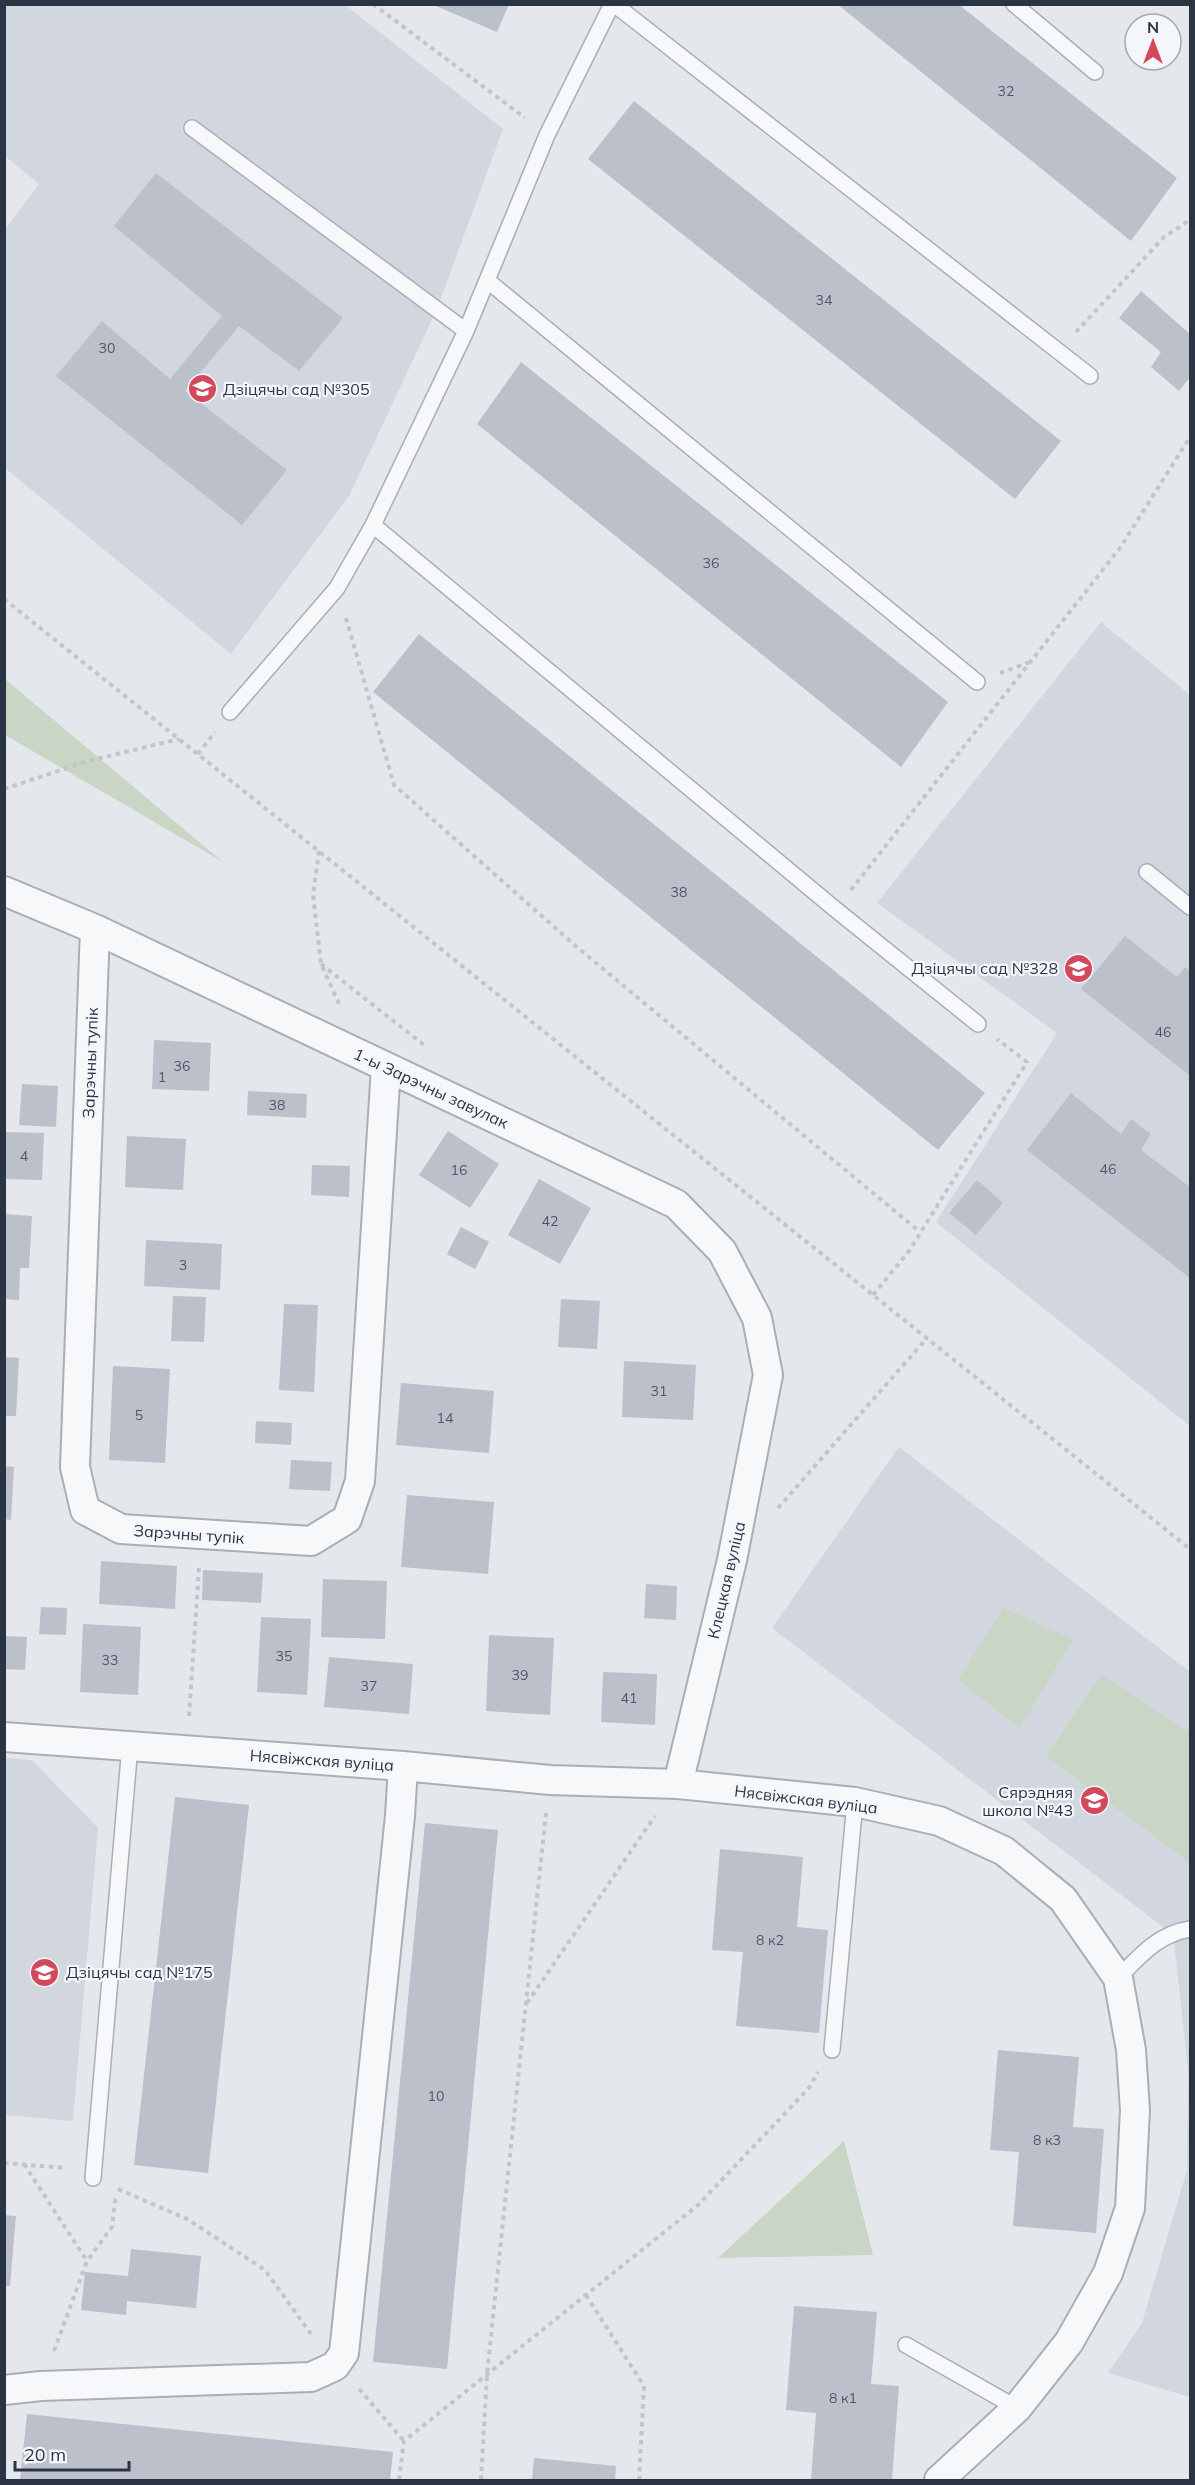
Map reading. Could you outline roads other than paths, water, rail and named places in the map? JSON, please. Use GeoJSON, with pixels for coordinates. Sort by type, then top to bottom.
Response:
{"type":"FeatureCollection","features":[{"type":"Feature","properties":{"kind":"street","name":"1-ы Зарэчны завулак"},"geometry":{"type":"LineString","coordinates":[[4,891],[95,929],[676,1204],[722,1251],[757,1318],[768,1375]]}},
{"type":"Feature","properties":{"kind":"street","name":"Зарэчны тупік"},"geometry":{"type":"LineString","coordinates":[[95,929],[75,1467],[85,1510],[121,1529],[311,1541],[347,1519],[360,1481],[386,1067]]}},
{"type":"Feature","properties":{"kind":"street","name":"Клецкая вуліца"},"geometry":{"type":"LineString","coordinates":[[678,1784],[734,1550],[768,1375]]}},
{"type":"Feature","properties":{"kind":"street","name":"Нясвіжская вуліца"},"geometry":{"type":"LineString","coordinates":[[4,1737],[403,1766],[550,1780],[678,1784],[855,1802],[939,1821],[1004,1851],[1063,1899],[1118,1978],[1131,2050],[1135,2110],[1130,2208],[1108,2273],[1069,2342],[1017,2408],[939,2481]]}},
{"type":"Feature","properties":{"kind":"street"},"geometry":{"type":"LineString","coordinates":[[4,2390],[41,2386],[311,2377],[335,2366],[344,2353],[400,1816],[403,1766]]}},
{"type":"Feature","properties":{"kind":"lane"},"geometry":{"type":"LineString","coordinates":[[230,712],[338,588],[373,525],[466,331],[547,135],[613,4],[1090,376]]}},
{"type":"Feature","properties":{"kind":"lane"},"geometry":{"type":"LineString","coordinates":[[1014,4],[1095,72]]}},
{"type":"Feature","properties":{"kind":"lane"},"geometry":{"type":"LineString","coordinates":[[192,128],[466,331]]}},
{"type":"Feature","properties":{"kind":"lane"},"geometry":{"type":"LineString","coordinates":[[488,281],[977,682]]}},
{"type":"Feature","properties":{"kind":"lane"},"geometry":{"type":"LineString","coordinates":[[373,525],[978,1024]]}},
{"type":"Feature","properties":{"kind":"lane"},"geometry":{"type":"LineString","coordinates":[[1147,872],[1191,907]]}},
{"type":"Feature","properties":{"kind":"lane"},"geometry":{"type":"LineString","coordinates":[[93,2178],[130,1745]]}},
{"type":"Feature","properties":{"kind":"lane"},"geometry":{"type":"LineString","coordinates":[[832,2050],[855,1802]]}},
{"type":"Feature","properties":{"kind":"lane"},"geometry":{"type":"LineString","coordinates":[[1118,1978],[1148,1947],[1173,1932],[1191,1929]]}},
{"type":"Feature","properties":{"kind":"lane"},"geometry":{"type":"LineString","coordinates":[[906,2345],[1017,2408]]}},
{"type":"Feature","properties":{"kind":"place","name":"Дзіцячы сад №305"},"geometry":{"type":"Point","coordinates":[202,389]}},
{"type":"Feature","properties":{"kind":"place","name":"Дзіцячы сад №328"},"geometry":{"type":"Point","coordinates":[1079,968]}},
{"type":"Feature","properties":{"kind":"place","name":"Сярэдняя школа №43"},"geometry":{"type":"Point","coordinates":[1094,1801]}},
{"type":"Feature","properties":{"kind":"place","name":"Дзіцячы сад №175"},"geometry":{"type":"Point","coordinates":[45,1972]}}]}
